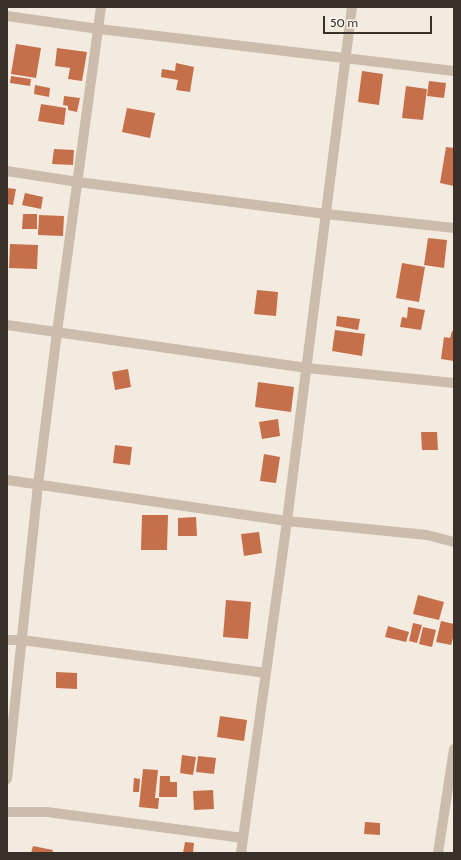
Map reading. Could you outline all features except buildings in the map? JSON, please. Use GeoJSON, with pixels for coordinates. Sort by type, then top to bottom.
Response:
{"type":"FeatureCollection","features":[{"type":"Feature","properties":{"kind":"street"},"geometry":{"type":"LineString","coordinates":[[7,779],[38,485],[101,7]]}},
{"type":"Feature","properties":{"kind":"street"},"geometry":{"type":"LineString","coordinates":[[241,853],[287,521],[352,7]]}},
{"type":"Feature","properties":{"kind":"street"},"geometry":{"type":"LineString","coordinates":[[7,16],[99,29],[454,71]]}},
{"type":"Feature","properties":{"kind":"street"},"geometry":{"type":"LineString","coordinates":[[7,171],[78,182],[326,214],[454,228]]}},
{"type":"Feature","properties":{"kind":"street"},"geometry":{"type":"LineString","coordinates":[[7,325],[307,368],[454,383]]}},
{"type":"Feature","properties":{"kind":"street"},"geometry":{"type":"LineString","coordinates":[[7,480],[287,521],[427,535],[454,542]]}},
{"type":"Feature","properties":{"kind":"street"},"geometry":{"type":"LineString","coordinates":[[7,640],[22,640],[266,673]]}},
{"type":"Feature","properties":{"kind":"street"},"geometry":{"type":"LineString","coordinates":[[438,853],[454,749]]}},
{"type":"Feature","properties":{"kind":"street"},"geometry":{"type":"LineString","coordinates":[[7,812],[47,812],[243,838]]}}]}
